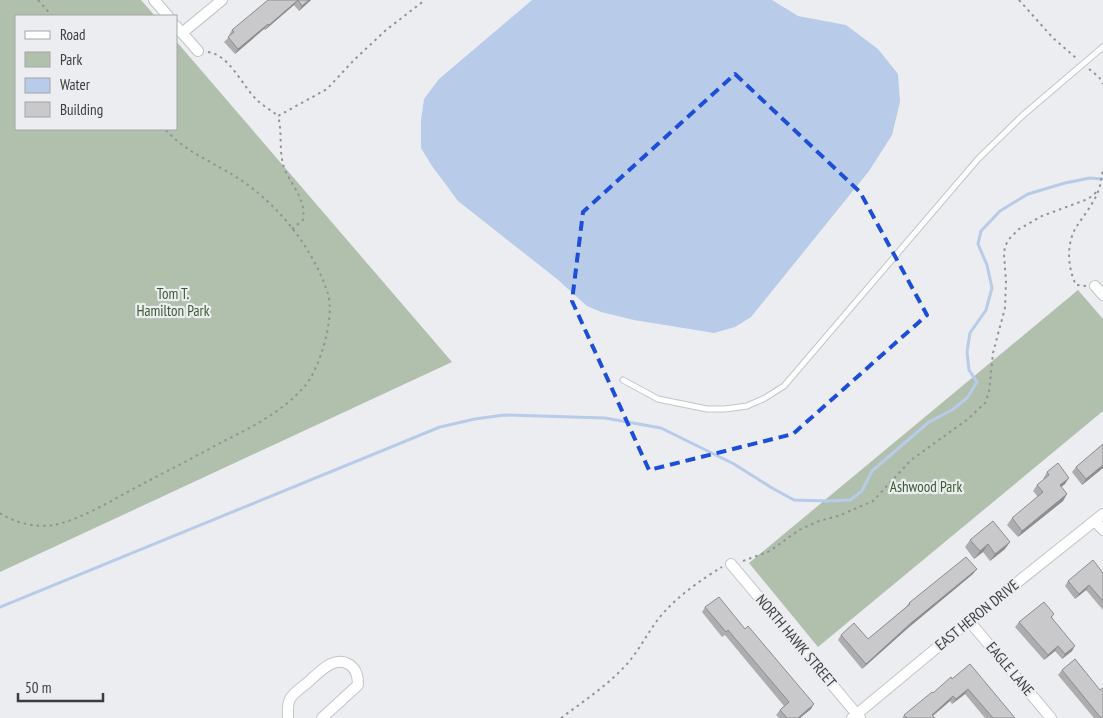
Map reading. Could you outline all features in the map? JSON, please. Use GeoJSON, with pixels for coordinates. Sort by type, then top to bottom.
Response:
{"type":"FeatureCollection","features":[{"type":"Feature","properties":{"kind":"street"},"geometry":{"type":"LineString","coordinates":[[154,0],[167,15]]}},
{"type":"Feature","properties":{"kind":"street"},"geometry":{"type":"LineString","coordinates":[[198,51],[179,29],[222,0]]}},
{"type":"Feature","properties":{"kind":"street"},"geometry":{"type":"LineString","coordinates":[[1096,286],[1103,295]]}},
{"type":"Feature","properties":{"kind":"street"},"geometry":{"type":"LineString","coordinates":[[1099,517],[1103,530]]}},
{"type":"Feature","properties":{"kind":"street","name":"EAST HERON DRIVE"},"geometry":{"type":"LineString","coordinates":[[856,717],[969,621],[1099,517]]}},
{"type":"Feature","properties":{"kind":"street","name":"NORTH HAWK STREET"},"geometry":{"type":"LineString","coordinates":[[731,564],[856,717]]}},
{"type":"Feature","properties":{"kind":"street","name":"EAGLE LANE"},"geometry":{"type":"LineString","coordinates":[[969,621],[1051,718]]}},
{"type":"Feature","properties":{"kind":"street"},"geometry":{"type":"LineString","coordinates":[[288,718],[290,697],[329,665],[337,661],[345,662],[353,667],[358,675],[358,685],[322,718]]}},
{"type":"Feature","properties":{"kind":"lane"},"geometry":{"type":"LineString","coordinates":[[622,380],[658,398],[707,408],[726,409],[747,406],[765,398],[784,386],[978,159],[1022,116],[1103,47]]}},
{"type":"Feature","properties":{"kind":"path"},"geometry":{"type":"LineString","coordinates":[[38,0],[51,15]]}},
{"type":"Feature","properties":{"kind":"path"},"geometry":{"type":"LineString","coordinates":[[278,116],[327,89],[386,30],[425,0]]}},
{"type":"Feature","properties":{"kind":"path"},"geometry":{"type":"LineString","coordinates":[[1019,0],[1053,38],[1099,77],[1103,84]]}},
{"type":"Feature","properties":{"kind":"path"},"geometry":{"type":"LineString","coordinates":[[198,51],[215,53],[232,68],[256,99],[278,116],[281,126],[284,169],[300,196],[304,210],[303,220],[292,229]]}},
{"type":"Feature","properties":{"kind":"path"},"geometry":{"type":"LineString","coordinates":[[0,513],[6,518],[30,525],[53,525],[87,513],[251,427],[286,406],[306,385],[320,358],[329,326],[329,296],[315,261],[292,229],[252,189],[233,175],[187,148],[166,130]]}},
{"type":"Feature","properties":{"kind":"path"},"geometry":{"type":"LineString","coordinates":[[1096,286],[1076,285],[1070,273],[1069,253],[1075,230],[1099,190],[1103,171]]}},
{"type":"Feature","properties":{"kind":"path"},"geometry":{"type":"LineString","coordinates":[[562,718],[599,691],[625,666],[667,609],[720,568],[770,551],[799,530],[873,501],[912,460],[968,419],[985,403],[989,392],[993,353],[1005,308],[1005,246],[1010,238],[1019,230],[1042,216],[1088,199],[1099,190]]}},
{"type":"Feature","properties":{"kind":"highlighted area"},"geometry":{"type":"Polygon","coordinates":[[[735,74],[860,192],[927,315],[793,434],[649,470],[572,301],[583,212],[735,74]]]}},
{"type":"Feature","properties":{"kind":"green space","name":"Tom T. Hamilton Park"},"geometry":{"type":"Polygon","coordinates":[[[0,0],[141,0],[154,15],[15,15],[15,130],[178,130],[178,43],[452,362],[0,572],[0,0]]]}},
{"type":"Feature","properties":{"kind":"green space","name":"Ashwood Park"},"geometry":{"type":"Polygon","coordinates":[[[1078,290],[1103,319],[1103,411],[818,647],[749,563],[1078,290]]]}},
{"type":"Feature","properties":{"kind":"water"},"geometry":{"type":"Polygon","coordinates":[[[532,0],[772,0],[798,16],[846,25],[878,49],[898,74],[900,102],[892,135],[869,171],[751,317],[735,327],[714,333],[634,320],[601,312],[587,306],[557,279],[458,201],[432,166],[421,148],[421,120],[424,99],[439,79],[532,0]]]}},
{"type":"Feature","properties":{"kind":"building"},"geometry":{"type":"Polygon","coordinates":[[[268,0],[298,0],[238,49],[228,37],[234,32],[232,30],[268,0]]]}},
{"type":"Feature","properties":{"kind":"building"},"geometry":{"type":"Polygon","coordinates":[[[298,0],[309,0],[302,6],[298,0]]]}},
{"type":"Feature","properties":{"kind":"building"},"geometry":{"type":"Polygon","coordinates":[[[1103,444],[1103,465],[1086,479],[1076,467],[1103,444]]]}},
{"type":"Feature","properties":{"kind":"building"},"geometry":{"type":"Polygon","coordinates":[[[1058,463],[1069,478],[1060,485],[1067,494],[1022,531],[1012,518],[1043,492],[1037,485],[1049,475],[1047,472],[1058,463]]]}},
{"type":"Feature","properties":{"kind":"building"},"geometry":{"type":"Polygon","coordinates":[[[993,521],[1010,542],[995,554],[988,544],[980,551],[970,540],[993,521]]]}},
{"type":"Feature","properties":{"kind":"building"},"geometry":{"type":"Polygon","coordinates":[[[966,557],[977,569],[911,623],[866,664],[841,635],[854,623],[868,639],[966,557]]]}},
{"type":"Feature","properties":{"kind":"building"},"geometry":{"type":"Polygon","coordinates":[[[1093,560],[1103,573],[1103,601],[1089,585],[1079,594],[1068,581],[1093,560]]]}},
{"type":"Feature","properties":{"kind":"building"},"geometry":{"type":"Polygon","coordinates":[[[719,597],[745,629],[748,626],[814,704],[798,718],[787,718],[780,710],[789,702],[728,630],[726,632],[705,607],[719,597]]]}},
{"type":"Feature","properties":{"kind":"building"},"geometry":{"type":"Polygon","coordinates":[[[1044,602],[1054,614],[1051,617],[1075,646],[1065,654],[1058,646],[1048,655],[1019,622],[1044,602]]]}},
{"type":"Feature","properties":{"kind":"building"},"geometry":{"type":"Polygon","coordinates":[[[1075,659],[1100,690],[1103,688],[1103,718],[1101,718],[1062,670],[1075,659]]]}},
{"type":"Feature","properties":{"kind":"building"},"geometry":{"type":"Polygon","coordinates":[[[970,664],[1015,718],[993,718],[968,689],[956,699],[953,696],[932,715],[935,718],[907,718],[904,715],[951,677],[952,679],[970,664]]]}},
{"type":"Feature","properties":{"kind":"waterway"},"geometry":{"type":"LineString","coordinates":[[0,607],[440,427],[504,415],[605,418],[661,428],[734,464],[794,500],[850,500],[862,491],[872,471],[929,422],[952,410],[967,398],[977,382],[969,370],[967,352],[970,333],[986,310],[992,288],[987,265],[978,244],[981,231],[1000,211],[1028,194],[1065,183],[1090,178],[1103,179]]}}]}
